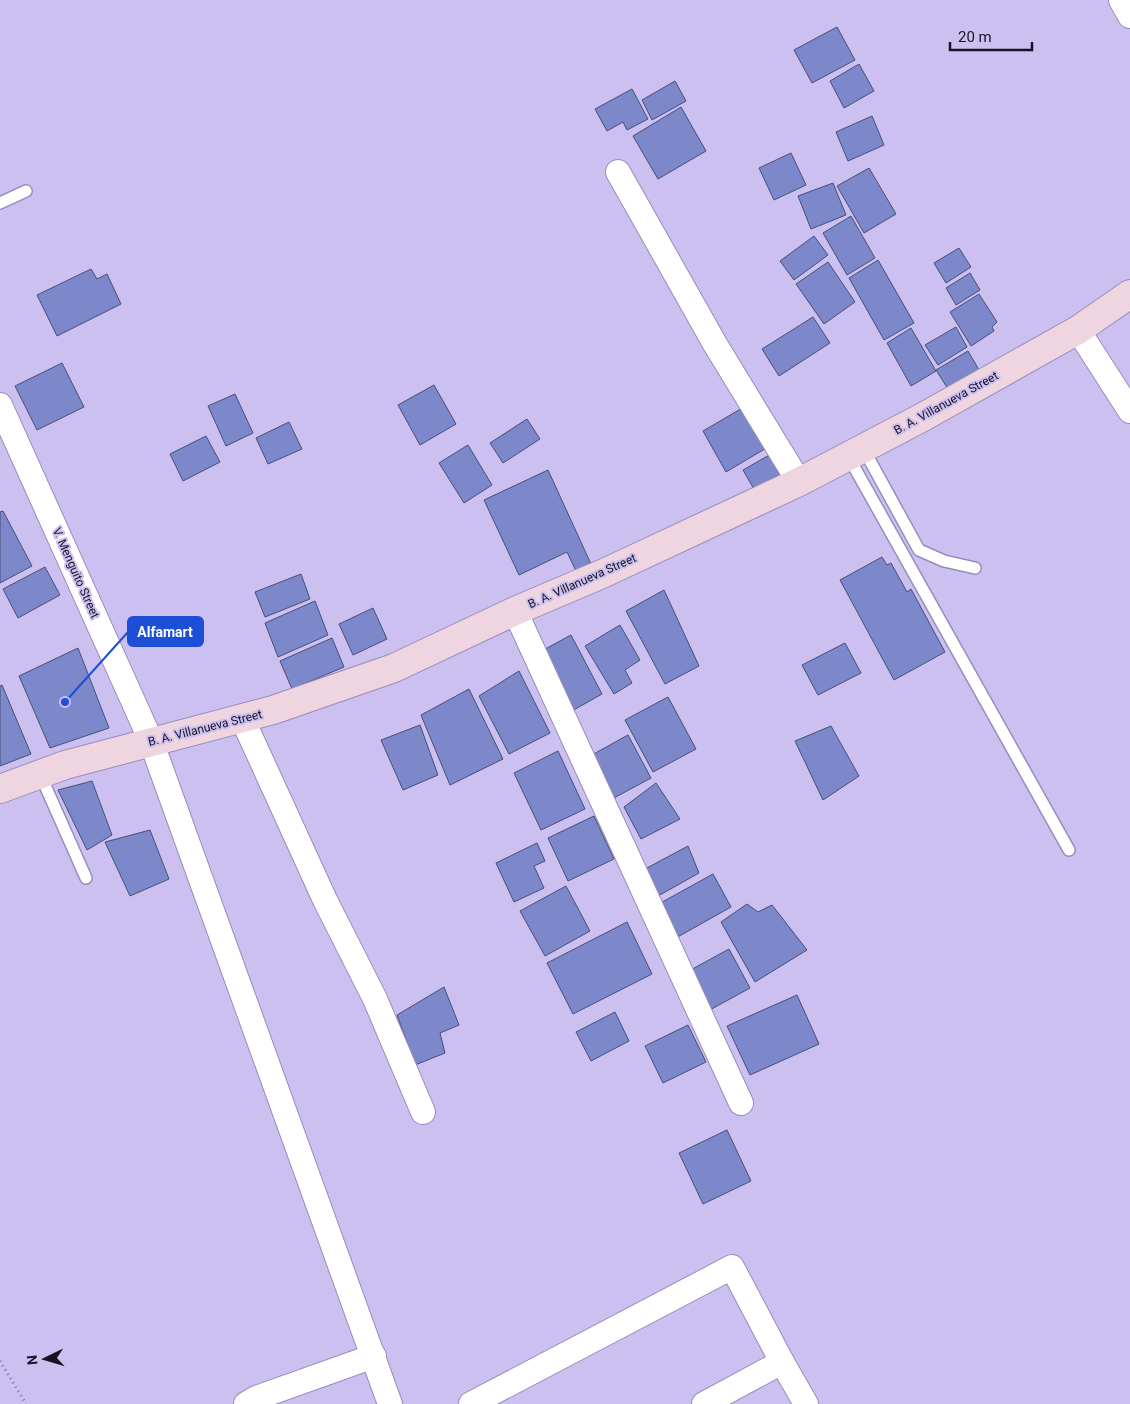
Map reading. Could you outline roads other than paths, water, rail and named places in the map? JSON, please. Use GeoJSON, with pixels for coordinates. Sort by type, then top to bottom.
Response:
{"type":"FeatureCollection","features":[{"type":"Feature","properties":{"kind":"street"},"geometry":{"type":"LineString","coordinates":[[1121,0],[1130,16]]}},
{"type":"Feature","properties":{"kind":"street"},"geometry":{"type":"LineString","coordinates":[[618,172],[715,344],[798,482]]}},
{"type":"Feature","properties":{"kind":"street","name":"B. A. Villanueva Street"},"geometry":{"type":"LineString","coordinates":[[0,789],[65,765],[273,710],[394,668],[515,611],[602,574],[798,482],[923,417],[1078,330],[1130,294]]}},
{"type":"Feature","properties":{"kind":"street"},"geometry":{"type":"LineString","coordinates":[[1078,330],[1130,411]]}},
{"type":"Feature","properties":{"kind":"street","name":"V. Menguito Street"},"geometry":{"type":"LineString","coordinates":[[0,405],[151,741],[390,1404]]}},
{"type":"Feature","properties":{"kind":"street"},"geometry":{"type":"LineString","coordinates":[[515,611],[741,1102]]}},
{"type":"Feature","properties":{"kind":"street"},"geometry":{"type":"LineString","coordinates":[[242,718],[325,900],[375,999],[423,1112]]}},
{"type":"Feature","properties":{"kind":"street"},"geometry":{"type":"LineString","coordinates":[[470,1404],[732,1267],[806,1404]]}},
{"type":"Feature","properties":{"kind":"street"},"geometry":{"type":"LineString","coordinates":[[246,1404],[256,1398],[374,1356]]}},
{"type":"Feature","properties":{"kind":"street"},"geometry":{"type":"LineString","coordinates":[[704,1404],[782,1362]]}},
{"type":"Feature","properties":{"kind":"lane"},"geometry":{"type":"LineString","coordinates":[[0,203],[26,191]]}},
{"type":"Feature","properties":{"kind":"lane"},"geometry":{"type":"LineString","coordinates":[[855,452],[919,550],[944,561],[975,568]]}},
{"type":"Feature","properties":{"kind":"lane"},"geometry":{"type":"LineString","coordinates":[[855,452],[1069,850]]}},
{"type":"Feature","properties":{"kind":"lane"},"geometry":{"type":"LineString","coordinates":[[40,774],[86,878]]}},
{"type":"Feature","properties":{"kind":"place","name":"Alfamart"},"geometry":{"type":"Point","coordinates":[65,702]}}]}
